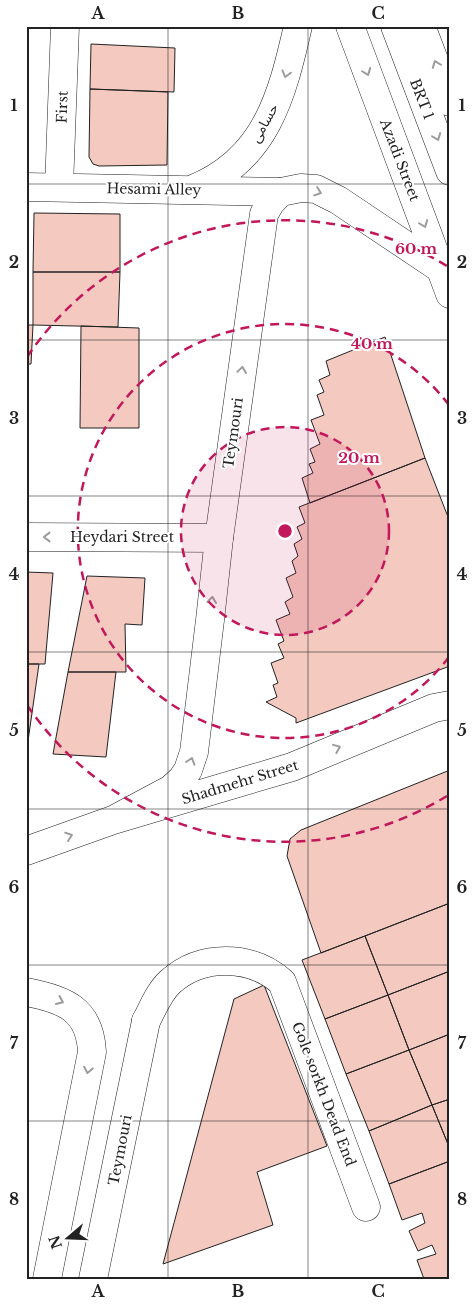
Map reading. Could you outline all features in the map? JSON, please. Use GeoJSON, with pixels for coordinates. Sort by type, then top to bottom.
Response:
{"type":"FeatureCollection","features":[{"type":"Feature","properties":{"kind":"main road","name":"First"},"geometry":{"type":"LineString","coordinates":[[59,187],[65,26]]}},
{"type":"Feature","properties":{"kind":"main road","name":"حسامی"},"geometry":{"type":"LineString","coordinates":[[191,190],[209,183],[234,164],[256,141],[265,128],[283,85],[298,26]]}},
{"type":"Feature","properties":{"kind":"main road","name":"Azadi Street"},"geometry":{"type":"LineString","coordinates":[[350,26],[445,281]]}},
{"type":"Feature","properties":{"kind":"main road","name":"BRT 1"},"geometry":{"type":"LineString","coordinates":[[395,26],[450,171]]}},
{"type":"Feature","properties":{"kind":"main road","name":"BRT 1"},"geometry":{"type":"LineString","coordinates":[[421,26],[450,102]]}},
{"type":"Feature","properties":{"kind":"main road","name":"Hesami Alley"},"geometry":{"type":"LineString","coordinates":[[26,186],[281,192]]}},
{"type":"Feature","properties":{"kind":"main road"},"geometry":{"type":"LineString","coordinates":[[281,192],[301,188],[316,189],[338,200],[445,281]]}},
{"type":"Feature","properties":{"kind":"main road","name":"Teymouri"},"geometry":{"type":"LineString","coordinates":[[113,820],[170,789],[182,779],[188,770],[195,743],[218,538],[264,214],[271,202],[281,192]]}},
{"type":"Feature","properties":{"kind":"main road","name":"Heydari Street"},"geometry":{"type":"LineString","coordinates":[[26,537],[218,538]]}},
{"type":"Feature","properties":{"kind":"main road","name":"Shadmehr Street"},"geometry":{"type":"LineString","coordinates":[[26,852],[113,820],[292,767],[434,708],[450,705]]}},
{"type":"Feature","properties":{"kind":"main road","name":"Teymouri"},"geometry":{"type":"LineString","coordinates":[[93,1279],[146,1021],[158,996],[169,983],[193,967],[222,960],[240,962],[271,972],[282,982]]}},
{"type":"Feature","properties":{"kind":"main road","name":"Gole sorkh Dead End"},"geometry":{"type":"LineString","coordinates":[[282,982],[366,1207]]}},
{"type":"Feature","properties":{"kind":"main road"},"geometry":{"type":"LineString","coordinates":[[26,992],[64,1002],[77,1011],[86,1023],[91,1037],[92,1052],[48,1279]]}},
{"type":"Feature","properties":{"kind":"building"},"geometry":{"type":"Polygon","coordinates":[[[91,44],[175,48],[174,92],[90,89],[91,44]]]}},
{"type":"Feature","properties":{"kind":"building"},"geometry":{"type":"Polygon","coordinates":[[[90,89],[168,92],[167,165],[99,166],[93,164],[89,157],[90,89]]]}},
{"type":"Feature","properties":{"kind":"building"},"geometry":{"type":"Polygon","coordinates":[[[34,213],[120,214],[120,272],[33,272],[34,213]]]}},
{"type":"Feature","properties":{"kind":"building"},"geometry":{"type":"Polygon","coordinates":[[[33,272],[120,272],[118,327],[33,325],[33,272]]]}},
{"type":"Feature","properties":{"kind":"building"},"geometry":{"type":"Polygon","coordinates":[[[26,325],[33,325],[31,364],[26,364],[26,325]]]}},
{"type":"Feature","properties":{"kind":"building"},"geometry":{"type":"Polygon","coordinates":[[[81,326],[139,328],[139,428],[80,428],[81,326]]]}},
{"type":"Feature","properties":{"kind":"building"},"geometry":{"type":"Polygon","coordinates":[[[385,337],[425,458],[310,503],[302,478],[313,473],[309,464],[315,462],[310,449],[320,444],[311,420],[324,415],[317,395],[324,392],[319,380],[330,375],[326,361],[385,337]]]}},
{"type":"Feature","properties":{"kind":"building"},"geometry":{"type":"Polygon","coordinates":[[[425,458],[450,522],[450,666],[296,723],[296,718],[266,702],[277,697],[273,685],[278,683],[271,663],[284,658],[278,644],[284,641],[276,620],[290,614],[285,602],[293,597],[286,578],[296,573],[292,561],[298,556],[294,544],[302,539],[297,527],[305,523],[299,507],[425,458]]]}},
{"type":"Feature","properties":{"kind":"building"},"geometry":{"type":"Polygon","coordinates":[[[26,572],[53,573],[45,664],[26,664],[26,572]]]}},
{"type":"Feature","properties":{"kind":"building"},"geometry":{"type":"Polygon","coordinates":[[[87,576],[145,578],[142,625],[125,624],[126,672],[68,672],[87,576]]]}},
{"type":"Feature","properties":{"kind":"building"},"geometry":{"type":"Polygon","coordinates":[[[26,664],[39,664],[26,755],[26,664]]]}},
{"type":"Feature","properties":{"kind":"building"},"geometry":{"type":"Polygon","coordinates":[[[68,672],[116,672],[106,757],[53,754],[68,672]]]}},
{"type":"Feature","properties":{"kind":"building"},"geometry":{"type":"Polygon","coordinates":[[[450,770],[450,903],[321,953],[287,856],[290,839],[301,830],[450,770]]]}},
{"type":"Feature","properties":{"kind":"building"},"geometry":{"type":"Polygon","coordinates":[[[450,903],[450,971],[388,995],[365,936],[450,903]]]}},
{"type":"Feature","properties":{"kind":"building"},"geometry":{"type":"Polygon","coordinates":[[[365,936],[388,995],[325,1019],[302,960],[365,936]]]}},
{"type":"Feature","properties":{"kind":"building"},"geometry":{"type":"Polygon","coordinates":[[[450,971],[450,1034],[409,1050],[388,995],[450,971]]]}},
{"type":"Feature","properties":{"kind":"building"},"geometry":{"type":"Polygon","coordinates":[[[264,985],[327,1146],[257,1172],[273,1225],[163,1264],[234,999],[264,985]]]}},
{"type":"Feature","properties":{"kind":"building"},"geometry":{"type":"Polygon","coordinates":[[[388,995],[409,1050],[346,1074],[325,1019],[388,995]]]}},
{"type":"Feature","properties":{"kind":"building"},"geometry":{"type":"Polygon","coordinates":[[[450,1034],[450,1099],[432,1105],[409,1050],[450,1034]]]}},
{"type":"Feature","properties":{"kind":"building"},"geometry":{"type":"Polygon","coordinates":[[[409,1050],[432,1105],[369,1131],[346,1074],[409,1050]]]}},
{"type":"Feature","properties":{"kind":"building"},"geometry":{"type":"Polygon","coordinates":[[[450,1099],[450,1149],[432,1105],[450,1099]]]}},
{"type":"Feature","properties":{"kind":"building"},"geometry":{"type":"Polygon","coordinates":[[[432,1105],[450,1149],[450,1161],[389,1184],[369,1131],[432,1105]]]}},
{"type":"Feature","properties":{"kind":"building"},"geometry":{"type":"Polygon","coordinates":[[[450,1161],[450,1279],[424,1279],[417,1260],[436,1254],[432,1245],[418,1251],[409,1231],[425,1223],[422,1213],[402,1220],[389,1184],[450,1161]]]}}]}
